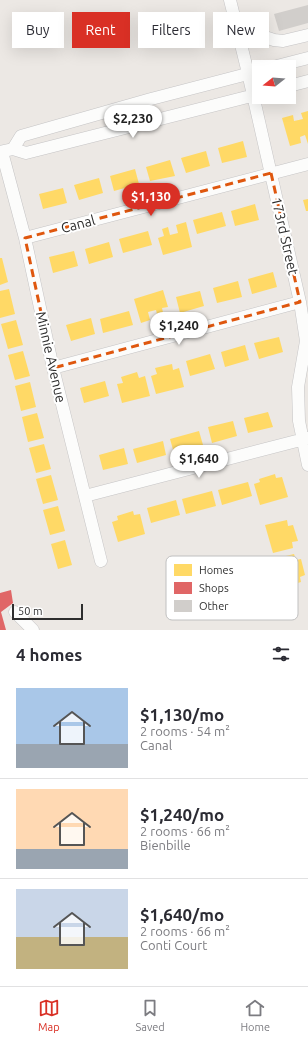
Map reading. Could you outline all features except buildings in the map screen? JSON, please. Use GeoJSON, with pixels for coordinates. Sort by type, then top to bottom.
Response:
{"type":"FeatureCollection","features":[{"type":"Feature","properties":{"kind":"street","name":"173rd Street"},"geometry":{"type":"LineString","coordinates":[[230,0],[233,12]]}},
{"type":"Feature","properties":{"kind":"street"},"geometry":{"type":"LineString","coordinates":[[269,38],[283,40],[308,35]]}},
{"type":"Feature","properties":{"kind":"street","name":"173rd Street"},"geometry":{"type":"LineString","coordinates":[[244,48],[252,67]]}},
{"type":"Feature","properties":{"kind":"street"},"geometry":{"type":"LineString","coordinates":[[296,61],[308,58]]}},
{"type":"Feature","properties":{"kind":"street"},"geometry":{"type":"LineString","coordinates":[[5,151],[21,136],[151,99],[252,73]]}},
{"type":"Feature","properties":{"kind":"street"},"geometry":{"type":"LineString","coordinates":[[296,84],[308,81]]}},
{"type":"Feature","properties":{"kind":"street"},"geometry":{"type":"LineString","coordinates":[[5,151],[26,153],[252,96]]}},
{"type":"Feature","properties":{"kind":"street","name":"173rd Street"},"geometry":{"type":"LineString","coordinates":[[258,104],[271,173],[300,302],[306,341],[298,387],[300,421],[305,438],[308,465]]}},
{"type":"Feature","properties":{"kind":"street","name":"Minnie Avenue"},"geometry":{"type":"LineString","coordinates":[[5,151],[53,368],[101,561]]}},
{"type":"Feature","properties":{"kind":"street"},"geometry":{"type":"LineString","coordinates":[[271,173],[308,164]]}},
{"type":"Feature","properties":{"kind":"street","name":"Canal"},"geometry":{"type":"LineString","coordinates":[[25,238],[271,173]]}},
{"type":"Feature","properties":{"kind":"street"},"geometry":{"type":"LineString","coordinates":[[53,368],[300,302]]}},
{"type":"Feature","properties":{"kind":"street"},"geometry":{"type":"LineString","coordinates":[[85,496],[305,438]]}},
{"type":"Feature","properties":{"kind":"street"},"geometry":{"type":"LineString","coordinates":[[15,612],[33,630]]}},
{"type":"Feature","properties":{"kind":"highlighted area"},"geometry":{"type":"Polygon","coordinates":[[[271,173],[300,302],[53,368],[25,238],[271,173]]]}}]}
